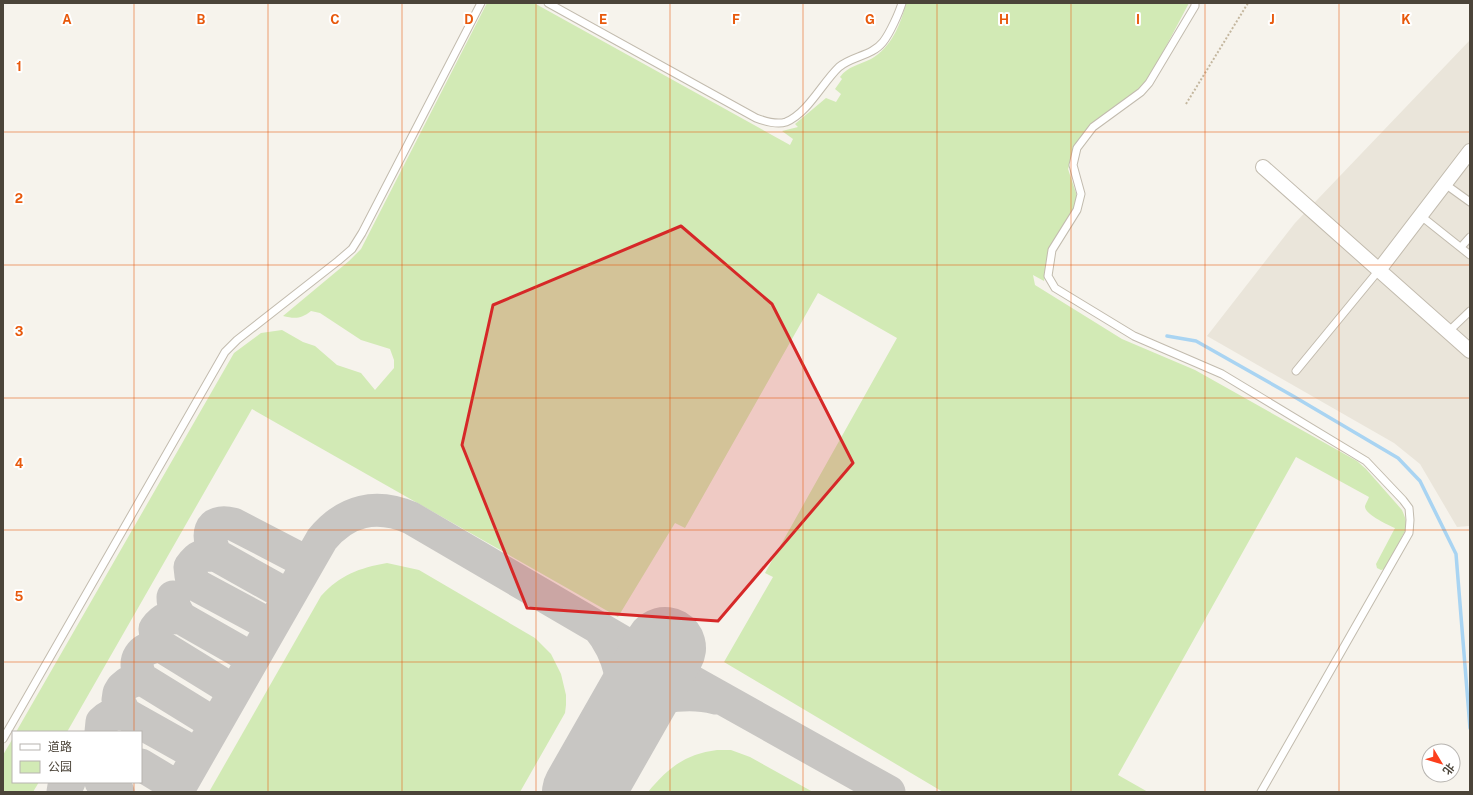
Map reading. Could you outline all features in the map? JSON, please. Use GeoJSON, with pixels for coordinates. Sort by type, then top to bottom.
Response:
{"type":"FeatureCollection","features":[{"type":"Feature","properties":{"kind":"street"},"geometry":{"type":"LineString","coordinates":[[1379,270],[1470,150]]}},
{"type":"Feature","properties":{"kind":"street"},"geometry":{"type":"LineString","coordinates":[[1263,167],[1470,351]]}},
{"type":"Feature","properties":{"kind":"lane"},"geometry":{"type":"LineString","coordinates":[[3,739],[226,352],[237,340],[352,249],[362,233],[481,3]]}},
{"type":"Feature","properties":{"kind":"lane"},"geometry":{"type":"LineString","coordinates":[[548,3],[756,118],[767,122],[785,122],[800,113],[838,68],[848,61],[867,54],[883,42],[900,10],[902,3]]}},
{"type":"Feature","properties":{"kind":"lane"},"geometry":{"type":"LineString","coordinates":[[1195,3],[1195,6],[1150,83],[1141,92],[1093,127],[1077,148],[1073,165],[1081,194],[1077,210],[1052,250],[1048,276],[1055,288],[1134,336],[1222,374],[1366,461],[1403,500],[1408,508],[1410,520],[1409,533],[1261,792]]}},
{"type":"Feature","properties":{"kind":"lane"},"geometry":{"type":"LineString","coordinates":[[1445,184],[1470,202]]}},
{"type":"Feature","properties":{"kind":"lane"},"geometry":{"type":"LineString","coordinates":[[1420,216],[1470,255]]}},
{"type":"Feature","properties":{"kind":"lane"},"geometry":{"type":"LineString","coordinates":[[1461,247],[1470,237]]}},
{"type":"Feature","properties":{"kind":"lane"},"geometry":{"type":"LineString","coordinates":[[1296,371],[1379,270]]}},
{"type":"Feature","properties":{"kind":"lane"},"geometry":{"type":"LineString","coordinates":[[1448,332],[1470,311]]}},
{"type":"Feature","properties":{"kind":"path"},"geometry":{"type":"LineString","coordinates":[[1186,104],[1248,3]]}},
{"type":"Feature","properties":{"kind":"highlighted area"},"geometry":{"type":"Polygon","coordinates":[[[681,226],[772,304],[853,463],[718,621],[527,608],[462,445],[493,305],[681,226]]]}},
{"type":"Feature","properties":{"kind":"shaded area"},"geometry":{"type":"Polygon","coordinates":[[[1470,40],[1470,522],[1469,526],[1457,527],[1420,464],[1394,443],[1207,336],[1295,223],[1470,40]]]}},
{"type":"Feature","properties":{"kind":"green space"},"geometry":{"type":"Polygon","coordinates":[[[487,3],[534,3],[790,145],[793,139],[782,131],[798,127],[795,124],[826,98],[836,102],[841,94],[835,89],[842,79],[840,77],[850,68],[871,59],[884,49],[890,42],[898,27],[906,3],[1189,3],[1145,86],[1097,120],[1074,152],[1068,169],[1076,193],[1076,205],[1046,262],[1044,281],[1033,275],[1035,285],[1122,339],[1195,370],[1357,461],[1366,469],[1402,510],[1406,520],[1405,531],[1385,569],[1381,570],[1377,568],[1376,564],[1395,528],[1377,519],[1368,512],[1365,506],[1369,497],[1296,457],[1118,775],[1148,792],[943,792],[724,662],[773,577],[765,573],[897,338],[818,293],[685,528],[675,523],[618,617],[252,409],[68,731],[17,731],[234,353],[261,333],[282,330],[303,342],[315,346],[337,365],[361,373],[375,390],[394,368],[394,360],[390,349],[361,340],[320,313],[311,311],[298,318],[283,316],[349,261],[361,249],[487,3]]]}},
{"type":"Feature","properties":{"kind":"green space"},"geometry":{"type":"Polygon","coordinates":[[[387,563],[419,570],[535,638],[551,654],[561,674],[566,695],[565,713],[520,792],[209,792],[321,596],[335,583],[359,570],[387,563]]]}},
{"type":"Feature","properties":{"kind":"green space"},"geometry":{"type":"Polygon","coordinates":[[[12,740],[12,783],[38,783],[33,792],[3,792],[3,755],[12,740]]]}},
{"type":"Feature","properties":{"kind":"green space"},"geometry":{"type":"Polygon","coordinates":[[[717,750],[731,750],[750,757],[813,792],[648,792],[670,769],[686,759],[717,750]]]}},
{"type":"Feature","properties":{"kind":"waterway"},"geometry":{"type":"LineString","coordinates":[[1167,336],[1196,341],[1293,396],[1398,458],[1420,481],[1456,554],[1470,728]]}},
{"type":"Feature","properties":{"kind":"taxiway"},"geometry":{"type":"LineString","coordinates":[[177,792],[322,539],[341,521],[362,512],[374,510],[398,513],[411,518],[657,662],[889,792]]}},
{"type":"Feature","properties":{"kind":"taxiway"},"geometry":{"type":"LineString","coordinates":[[289,596],[216,555],[211,541],[211,530],[218,524],[233,524],[308,563]]}},
{"type":"Feature","properties":{"kind":"taxiway"},"geometry":{"type":"LineString","coordinates":[[216,555],[201,556],[195,560],[190,567],[191,576],[196,585],[272,626]]}},
{"type":"Feature","properties":{"kind":"taxiway"},"geometry":{"type":"LineString","coordinates":[[173,597],[175,608],[181,618],[253,659]]}},
{"type":"Feature","properties":{"kind":"taxiway"},"geometry":{"type":"LineString","coordinates":[[181,618],[163,620],[155,629],[156,637],[161,646],[234,691]]}},
{"type":"Feature","properties":{"kind":"taxiway"},"geometry":{"type":"LineString","coordinates":[[598,627],[606,638],[617,660],[624,696],[623,722]]}},
{"type":"Feature","properties":{"kind":"taxiway"},"geometry":{"type":"LineString","coordinates":[[161,646],[148,649],[143,652],[137,660],[137,666],[142,679],[215,724]]}},
{"type":"Feature","properties":{"kind":"taxiway"},"geometry":{"type":"LineString","coordinates":[[142,679],[128,683],[119,693],[118,700],[125,714],[198,755]]}},
{"type":"Feature","properties":{"kind":"taxiway"},"geometry":{"type":"LineString","coordinates":[[623,722],[638,707],[656,699],[676,695],[697,695],[716,698]]}},
{"type":"Feature","properties":{"kind":"taxiway"},"geometry":{"type":"LineString","coordinates":[[101,731],[102,722],[107,718],[115,714],[125,714]]}},
{"type":"Feature","properties":{"kind":"taxiway"},"geometry":{"type":"LineString","coordinates":[[142,766],[179,788]]}},
{"type":"Feature","properties":{"kind":"taxiway"},"geometry":{"type":"LineString","coordinates":[[63,792],[64,786],[68,783]]}},
{"type":"Feature","properties":{"kind":"taxiway"},"geometry":{"type":"LineString","coordinates":[[103,783],[118,792]]}},
{"type":"Feature","properties":{"kind":"runway"},"geometry":{"type":"LineString","coordinates":[[583,792],[665,648]]}}]}
